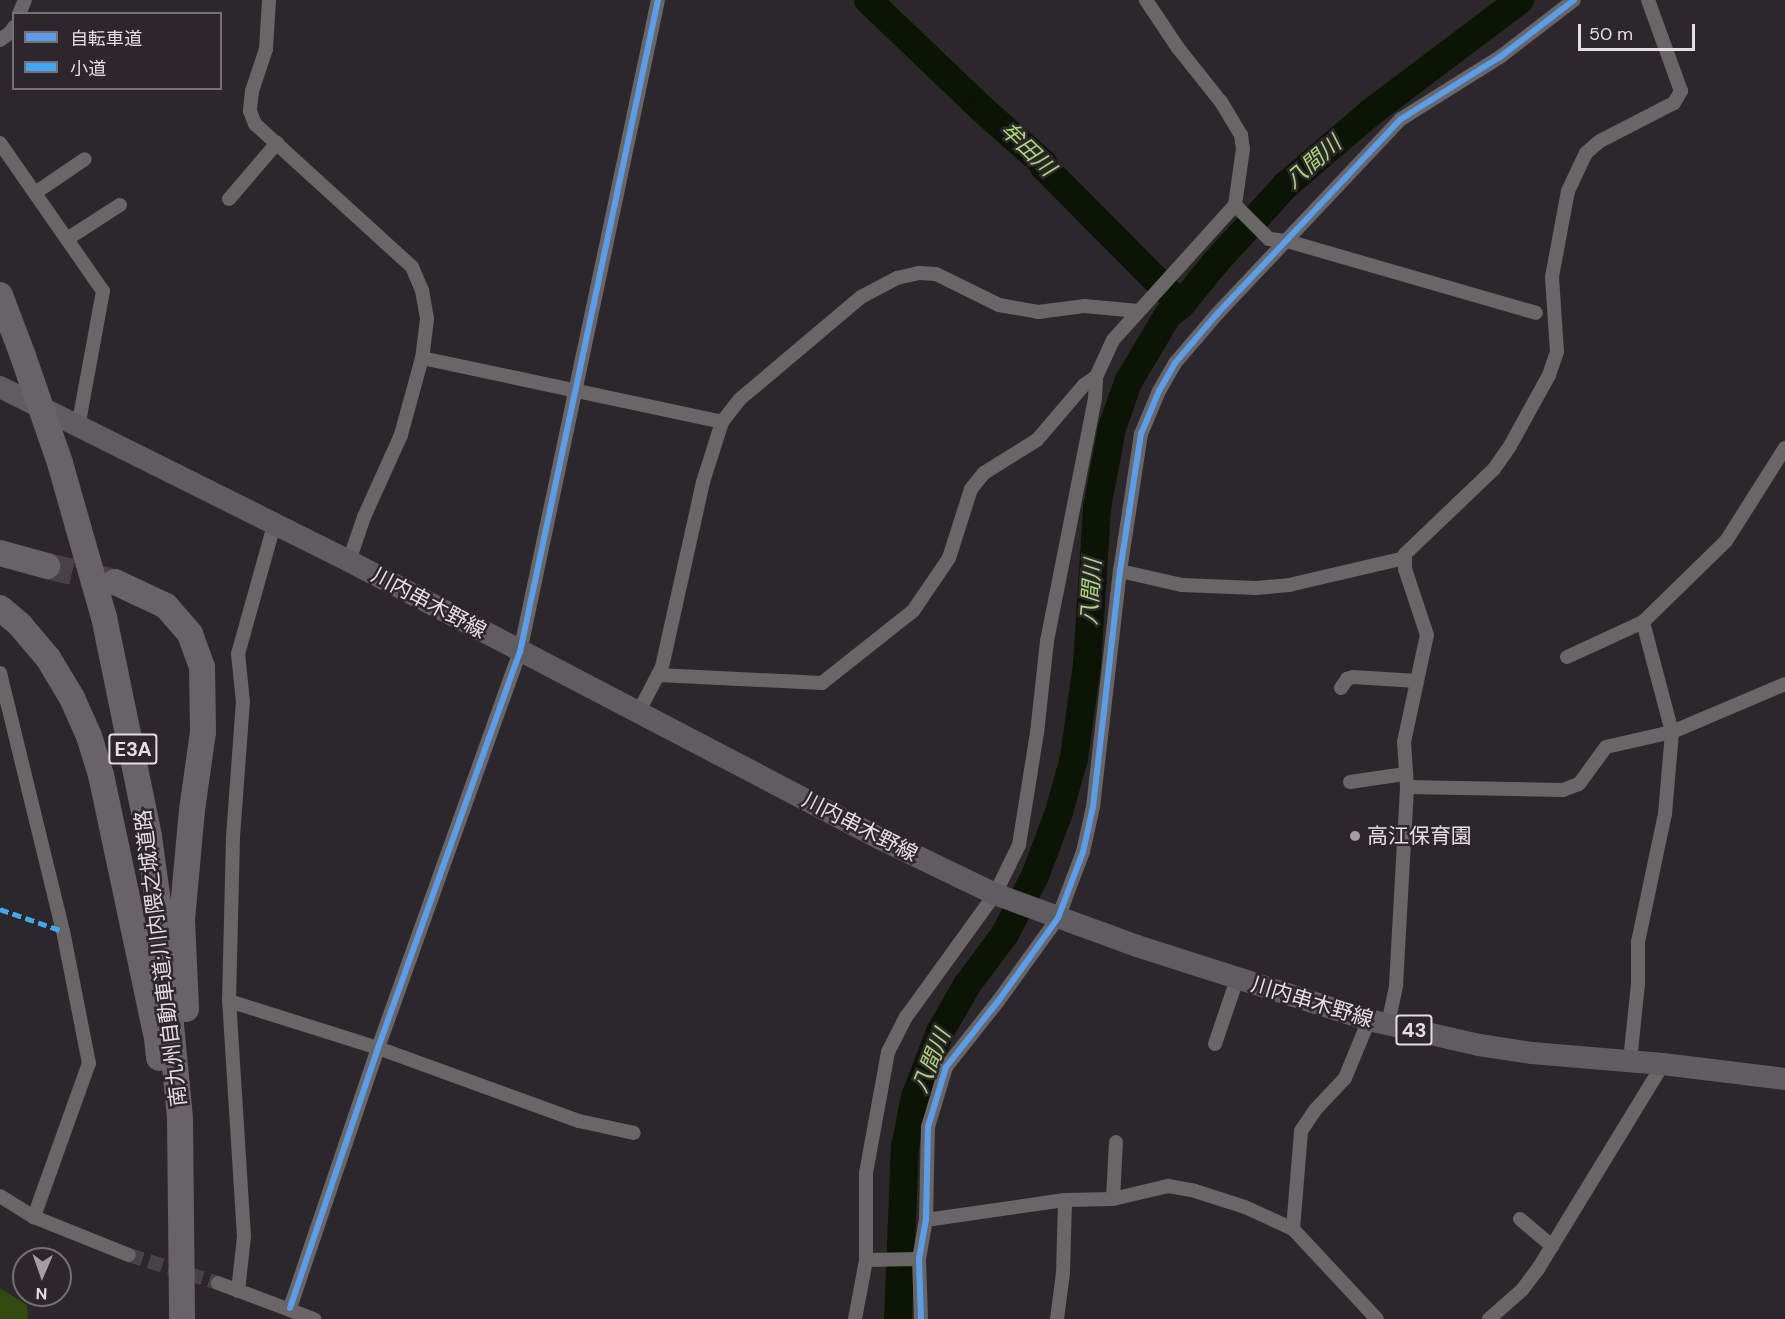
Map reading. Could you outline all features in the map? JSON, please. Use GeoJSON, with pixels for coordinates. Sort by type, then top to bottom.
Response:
{"type":"FeatureCollection","features":[{"type":"Feature","properties":{"kind":"highway","name":"南九州自動車道;川内隈之城道路"},"geometry":{"type":"LineString","coordinates":[[0,294],[60,463],[104,617],[149,837],[162,931],[179,1108],[182,1308]]}},
{"type":"Feature","properties":{"kind":"highway"},"geometry":{"type":"LineString","coordinates":[[0,553],[47,567]]}},
{"type":"Feature","properties":{"kind":"highway"},"geometry":{"type":"LineString","coordinates":[[115,582],[166,606],[190,634],[202,667],[203,732],[192,810],[182,920],[192,1200],[182,1308]]}},
{"type":"Feature","properties":{"kind":"highway"},"geometry":{"type":"LineString","coordinates":[[0,608],[20,625],[48,658],[72,698],[101,775],[157,1038],[182,1308]]}},
{"type":"Feature","properties":{"kind":"main road","name":"川内串木野線"},"geometry":{"type":"LineString","coordinates":[[0,387],[349,561],[881,839],[995,894],[1237,979],[1379,1022],[1479,1045],[1532,1053],[1663,1064],[1785,1079]]}},
{"type":"Feature","properties":{"kind":"street"},"geometry":{"type":"LineString","coordinates":[[269,0],[266,49],[252,91],[250,111],[255,124],[412,267],[422,290],[427,320],[422,358],[401,435],[364,516],[349,561]]}},
{"type":"Feature","properties":{"kind":"street"},"geometry":{"type":"LineString","coordinates":[[290,1308],[378,1048],[520,652],[658,0]]}},
{"type":"Feature","properties":{"kind":"street"},"geometry":{"type":"LineString","coordinates":[[855,1319],[866,1260],[866,1173],[888,1052],[906,1017],[995,894],[1019,844],[1037,733],[1047,641],[1095,398],[1096,377],[1113,340],[1238,208],[1243,149],[1241,135],[1221,102],[1178,48],[1146,0]]}},
{"type":"Feature","properties":{"kind":"street"},"geometry":{"type":"LineString","coordinates":[[921,1319],[920,1258],[926,1220],[928,1127],[946,1067],[999,1000],[1058,918],[1083,852],[1093,807],[1120,571],[1142,434],[1159,391],[1175,363],[1217,314],[1401,119],[1500,57],[1574,0]]}},
{"type":"Feature","properties":{"kind":"street"},"geometry":{"type":"LineString","coordinates":[[1293,1229],[1301,1131],[1315,1110],[1345,1078],[1379,1022],[1396,985],[1406,781],[1404,742],[1427,635],[1405,568],[1405,554],[1494,469],[1510,446],[1549,375],[1557,352],[1552,277],[1568,191],[1586,153],[1600,141],[1674,103],[1681,91],[1648,0]]}},
{"type":"Feature","properties":{"kind":"street"},"geometry":{"type":"LineString","coordinates":[[0,40],[12,30]]}},
{"type":"Feature","properties":{"kind":"street"},"geometry":{"type":"LineString","coordinates":[[0,142],[103,291],[78,427]]}},
{"type":"Feature","properties":{"kind":"street"},"geometry":{"type":"LineString","coordinates":[[230,199],[277,143]]}},
{"type":"Feature","properties":{"kind":"street"},"geometry":{"type":"LineString","coordinates":[[35,193],[86,159]]}},
{"type":"Feature","properties":{"kind":"street"},"geometry":{"type":"LineString","coordinates":[[67,239],[120,205]]}},
{"type":"Feature","properties":{"kind":"street"},"geometry":{"type":"LineString","coordinates":[[1238,208],[1269,239],[1287,241],[1536,313]]}},
{"type":"Feature","properties":{"kind":"street"},"geometry":{"type":"LineString","coordinates":[[638,713],[658,675],[703,482],[722,422],[740,399],[861,297],[897,278],[919,273],[936,274],[999,305],[1038,312],[1084,306],[1139,311]]}},
{"type":"Feature","properties":{"kind":"street"},"geometry":{"type":"LineString","coordinates":[[422,358],[722,422]]}},
{"type":"Feature","properties":{"kind":"street"},"geometry":{"type":"LineString","coordinates":[[658,675],[822,683],[913,611],[949,558],[971,489],[984,473],[1037,440],[1084,386],[1096,377]]}},
{"type":"Feature","properties":{"kind":"street"},"geometry":{"type":"LineString","coordinates":[[1567,657],[1642,622],[1726,541],[1785,448]]}},
{"type":"Feature","properties":{"kind":"street"},"geometry":{"type":"LineString","coordinates":[[238,1291],[244,1237],[229,1001],[233,837],[243,702],[238,654],[274,525]]}},
{"type":"Feature","properties":{"kind":"street"},"geometry":{"type":"LineString","coordinates":[[1120,571],[1182,585],[1256,588],[1289,585],[1405,558]]}},
{"type":"Feature","properties":{"kind":"street"},"geometry":{"type":"LineString","coordinates":[[1630,1061],[1638,984],[1638,942],[1665,814],[1672,732],[1642,622]]}},
{"type":"Feature","properties":{"kind":"street"},"geometry":{"type":"LineString","coordinates":[[0,673],[63,930],[89,1063],[34,1217]]}},
{"type":"Feature","properties":{"kind":"street"},"geometry":{"type":"LineString","coordinates":[[1341,687],[1347,679],[1353,677],[1417,681]]}},
{"type":"Feature","properties":{"kind":"street"},"geometry":{"type":"LineString","coordinates":[[1350,782],[1406,781],[1563,790],[1579,784],[1606,747],[1672,732],[1785,684]]}},
{"type":"Feature","properties":{"kind":"street"},"geometry":{"type":"LineString","coordinates":[[1215,1044],[1237,979]]}},
{"type":"Feature","properties":{"kind":"street"},"geometry":{"type":"LineString","coordinates":[[229,1001],[378,1048],[579,1121],[634,1133]]}},
{"type":"Feature","properties":{"kind":"street"},"geometry":{"type":"LineString","coordinates":[[1489,1319],[1522,1290],[1552,1246],[1663,1064]]}},
{"type":"Feature","properties":{"kind":"street"},"geometry":{"type":"LineString","coordinates":[[1113,1199],[1116,1142]]}},
{"type":"Feature","properties":{"kind":"street"},"geometry":{"type":"LineString","coordinates":[[926,1220],[1065,1200],[1113,1199],[1156,1188],[1186,1189],[1245,1207],[1293,1229],[1377,1319]]}},
{"type":"Feature","properties":{"kind":"street"},"geometry":{"type":"LineString","coordinates":[[0,1196],[34,1217],[129,1255]]}},
{"type":"Feature","properties":{"kind":"street"},"geometry":{"type":"LineString","coordinates":[[1057,1319],[1063,1273],[1065,1200]]}},
{"type":"Feature","properties":{"kind":"street"},"geometry":{"type":"LineString","coordinates":[[1520,1219],[1552,1246]]}},
{"type":"Feature","properties":{"kind":"street"},"geometry":{"type":"LineString","coordinates":[[866,1260],[920,1258]]}},
{"type":"Feature","properties":{"kind":"street"},"geometry":{"type":"LineString","coordinates":[[218,1283],[315,1319]]}},
{"type":"Feature","properties":{"kind":"green space"},"geometry":{"type":"Polygon","coordinates":[[[0,1288],[12,1296],[12,1307],[27,1307],[28,1319],[0,1319],[0,1288]]]}},
{"type":"Feature","properties":{"kind":"waterway","name":"牟田川"},"geometry":{"type":"LineString","coordinates":[[868,0],[982,109],[1043,163],[1044,167],[1181,305]]}},
{"type":"Feature","properties":{"kind":"waterway","name":"八間川"},"geometry":{"type":"LineString","coordinates":[[898,1319],[905,1147],[915,1097],[940,1032],[967,985],[1005,934],[1035,876],[1059,812],[1074,758],[1087,664],[1097,508],[1112,428],[1128,382],[1168,315],[1181,305],[1215,263],[1286,185],[1370,113],[1520,0]]}},
{"type":"Feature","properties":{"kind":"tunnel"},"geometry":{"type":"LineString","coordinates":[[47,566],[111,581]]}},
{"type":"Feature","properties":{"kind":"tunnel"},"geometry":{"type":"LineString","coordinates":[[129,1255],[218,1283]]}},
{"type":"Feature","properties":{"kind":"marked path"},"geometry":{"type":"LineString","coordinates":[[0,909],[63,931]]}},
{"type":"Feature","properties":{"kind":"cycle path"},"geometry":{"type":"LineString","coordinates":[[290,1308],[378,1048],[520,652],[658,0]]}},
{"type":"Feature","properties":{"kind":"cycle path"},"geometry":{"type":"LineString","coordinates":[[921,1319],[919,1259],[926,1220],[928,1127],[946,1067],[999,1000],[1058,918],[1083,852],[1093,807],[1120,571],[1141,434],[1159,391],[1175,363],[1217,314],[1401,119],[1500,57],[1574,0]]}},
{"type":"Feature","properties":{"kind":"place","name":"高江保育園"},"geometry":{"type":"Point","coordinates":[1355,836]}}]}
